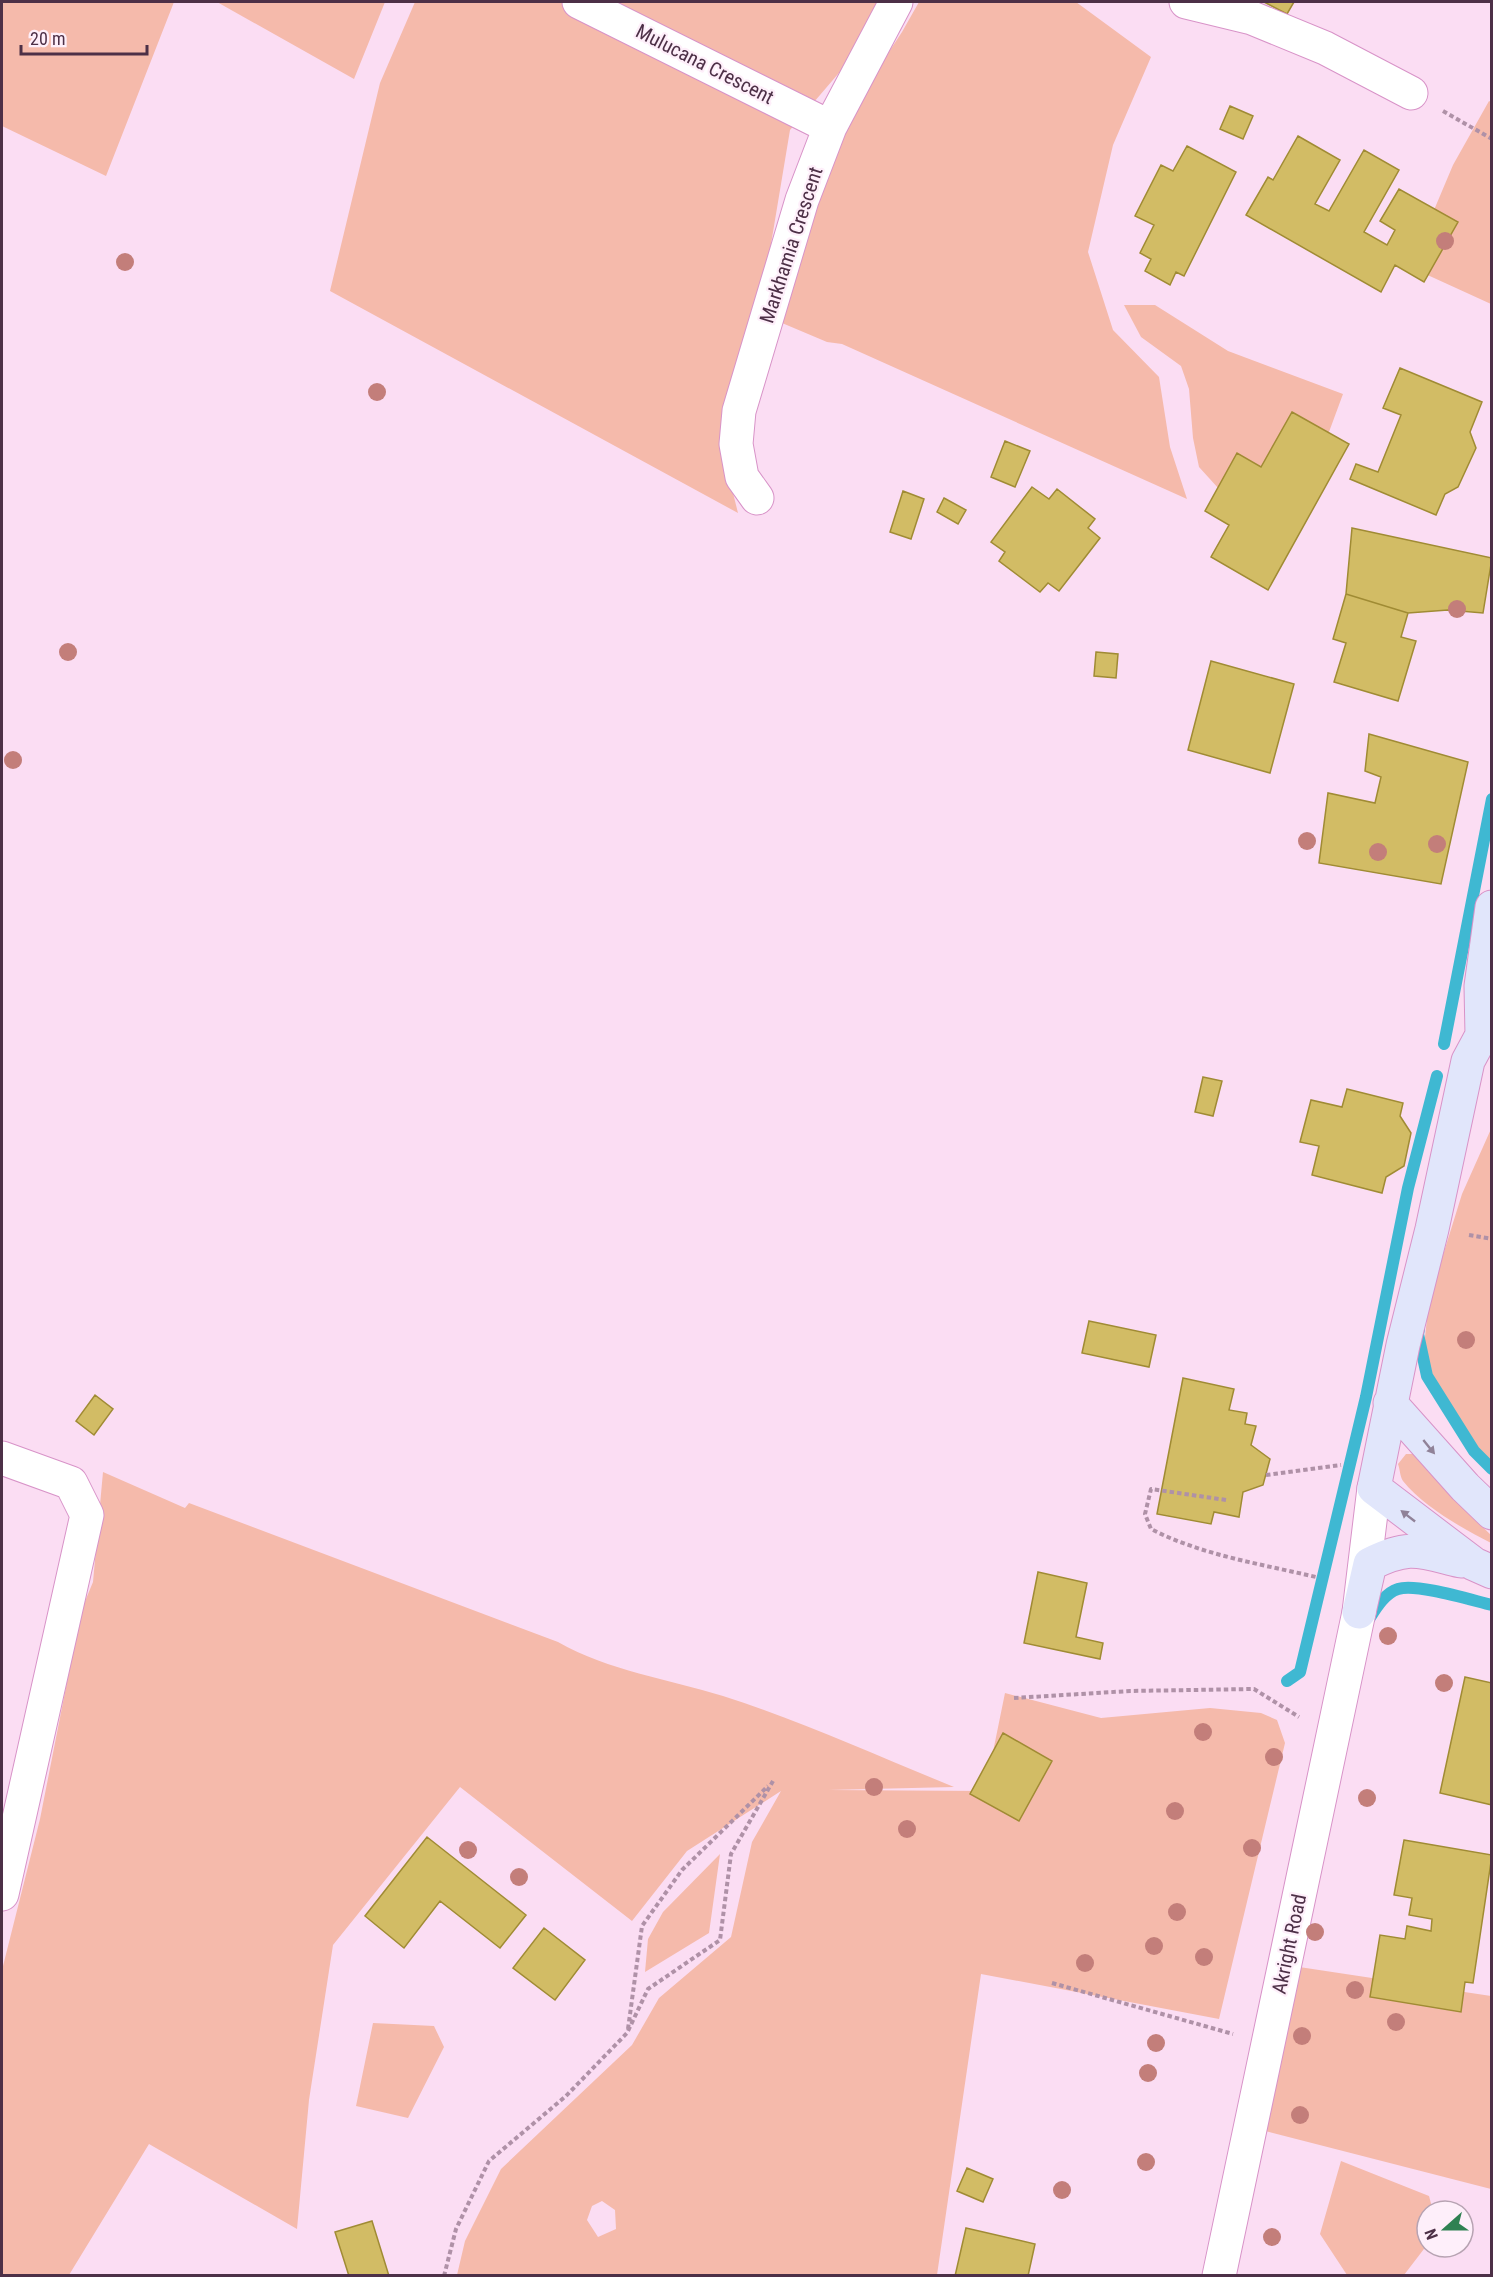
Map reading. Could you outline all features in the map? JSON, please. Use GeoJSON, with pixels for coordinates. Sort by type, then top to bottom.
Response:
{"type":"FeatureCollection","features":[{"type":"Feature","properties":{"kind":"street","name":"Mulucana Crescent"},"geometry":{"type":"LineString","coordinates":[[579,2],[830,127]]}},
{"type":"Feature","properties":{"kind":"street","name":"Markhamia Crescent"},"geometry":{"type":"LineString","coordinates":[[757,498],[742,477],[736,444],[739,411],[802,200],[830,127],[896,2]]}},
{"type":"Feature","properties":{"kind":"street"},"geometry":{"type":"LineString","coordinates":[[1186,2],[1263,22],[1325,48],[1411,93]]}},
{"type":"Feature","properties":{"kind":"street"},"geometry":{"type":"LineString","coordinates":[[1483,1568],[1374,1488],[1390,1403],[1432,1229],[1468,1061],[1487,1030],[1481,986],[1491,907]]}},
{"type":"Feature","properties":{"kind":"street"},"geometry":{"type":"LineString","coordinates":[[1390,1403],[1464,1487],[1491,1513]]}},
{"type":"Feature","properties":{"kind":"street"},"geometry":{"type":"LineString","coordinates":[[2,1458],[71,1483],[87,1515],[2,1894]]}},
{"type":"Feature","properties":{"kind":"street","name":"Akright Road"},"geometry":{"type":"LineString","coordinates":[[1219,2276],[1359,1612],[1374,1488]]}},
{"type":"Feature","properties":{"kind":"street"},"geometry":{"type":"LineString","coordinates":[[1359,1612],[1370,1564],[1389,1555],[1415,1550],[1483,1568]]}},
{"type":"Feature","properties":{"kind":"path"},"geometry":{"type":"LineString","coordinates":[[1411,93],[1491,139]]}},
{"type":"Feature","properties":{"kind":"path"},"geometry":{"type":"LineString","coordinates":[[1266,1475],[1341,1465]]}},
{"type":"Feature","properties":{"kind":"path"},"geometry":{"type":"LineString","coordinates":[[1226,1500],[1151,1489],[1145,1514],[1151,1529],[1165,1537],[1213,1552],[1316,1577]]}},
{"type":"Feature","properties":{"kind":"path"},"geometry":{"type":"LineString","coordinates":[[1014,1698],[1130,1691],[1254,1689],[1332,1738]]}},
{"type":"Feature","properties":{"kind":"path"},"geometry":{"type":"LineString","coordinates":[[444,2276],[456,2229],[489,2161],[566,2096],[627,2033],[648,1989],[720,1940],[731,1854],[773,1781],[681,1870],[642,1926],[627,2033]]}},
{"type":"Feature","properties":{"kind":"path"},"geometry":{"type":"LineString","coordinates":[[1052,1983],[1268,2044]]}},
{"type":"Feature","properties":{"kind":"shaded area"},"geometry":{"type":"Polygon","coordinates":[[[2,2],[174,2],[106,176],[2,126],[2,2]]]}},
{"type":"Feature","properties":{"kind":"shaded area"},"geometry":{"type":"Polygon","coordinates":[[[217,2],[385,2],[354,79],[217,2]]]}},
{"type":"Feature","properties":{"kind":"shaded area"},"geometry":{"type":"Polygon","coordinates":[[[415,2],[888,2],[850,60],[790,130],[768,262],[720,441],[738,513],[330,291],[380,83],[415,2]]]}},
{"type":"Feature","properties":{"kind":"shaded area"},"geometry":{"type":"Polygon","coordinates":[[[919,2],[1076,2],[1151,57],[1113,145],[1088,252],[1113,330],[1159,377],[1170,447],[1187,499],[842,344],[827,342],[782,323],[838,129],[919,2]]]}},
{"type":"Feature","properties":{"kind":"shaded area"},"geometry":{"type":"Polygon","coordinates":[[[1489,101],[1491,102],[1491,304],[1410,267],[1453,165],[1489,101]]]}},
{"type":"Feature","properties":{"kind":"shaded area"},"geometry":{"type":"Polygon","coordinates":[[[1124,305],[1155,305],[1228,351],[1343,394],[1312,478],[1219,489],[1199,467],[1193,438],[1189,389],[1181,366],[1141,337],[1124,305]]]}},
{"type":"Feature","properties":{"kind":"shaded area"},"geometry":{"type":"Polygon","coordinates":[[[1491,1129],[1491,1475],[1442,1406],[1422,1365],[1429,1300],[1462,1194],[1491,1129]]]}},
{"type":"Feature","properties":{"kind":"shaded area"},"geometry":{"type":"Polygon","coordinates":[[[1406,1454],[1420,1454],[1467,1512],[1491,1535],[1491,1543],[1444,1516],[1411,1490],[1402,1479],[1398,1464],[1406,1454]]]}},
{"type":"Feature","properties":{"kind":"shaded area"},"geometry":{"type":"Polygon","coordinates":[[[103,1472],[185,1508],[189,1503],[558,1642],[598,1660],[639,1674],[723,1696],[782,1716],[954,1787],[828,1790],[985,1791],[1005,1693],[1101,1718],[1210,1708],[1261,1713],[1277,1720],[1285,1743],[1219,2019],[981,1974],[937,2275],[457,2275],[465,2241],[501,2169],[632,2045],[659,1998],[731,1937],[752,1842],[781,1791],[687,1851],[632,1921],[460,1787],[333,1945],[309,2100],[297,2229],[149,2144],[69,2275],[2,2276],[2,1970],[40,1819],[81,1611],[93,1582],[103,1472]],[[602,2201],[592,2206],[587,2220],[598,2237],[616,2229],[615,2210],[602,2201]]]}},
{"type":"Feature","properties":{"kind":"shaded area"},"geometry":{"type":"Polygon","coordinates":[[[720,1854],[709,1933],[645,1972],[648,1939],[663,1912],[720,1854]]]}},
{"type":"Feature","properties":{"kind":"shaded area"},"geometry":{"type":"Polygon","coordinates":[[[1286,1965],[1491,1996],[1491,2189],[1250,2127],[1286,1965]]]}},
{"type":"Feature","properties":{"kind":"shaded area"},"geometry":{"type":"Polygon","coordinates":[[[373,2023],[434,2026],[444,2047],[408,2118],[356,2106],[373,2023]]]}},
{"type":"Feature","properties":{"kind":"shaded area"},"geometry":{"type":"Polygon","coordinates":[[[1341,2161],[1429,2196],[1430,2199],[1415,2199],[1416,2259],[1404,2275],[1347,2275],[1320,2234],[1341,2161]]]}},
{"type":"Feature","properties":{"kind":"building"},"geometry":{"type":"Polygon","coordinates":[[[1264,2],[1294,2],[1287,14],[1264,2]]]}},
{"type":"Feature","properties":{"kind":"building"},"geometry":{"type":"Polygon","coordinates":[[[1230,106],[1253,116],[1243,139],[1220,129],[1230,106]]]}},
{"type":"Feature","properties":{"kind":"building"},"geometry":{"type":"Polygon","coordinates":[[[1298,136],[1340,160],[1315,204],[1329,211],[1364,150],[1399,170],[1364,232],[1387,245],[1395,230],[1380,221],[1399,189],[1458,222],[1424,282],[1395,265],[1381,292],[1246,215],[1268,177],[1273,180],[1298,136]]]}},
{"type":"Feature","properties":{"kind":"building"},"geometry":{"type":"Polygon","coordinates":[[[1187,146],[1236,172],[1184,276],[1176,272],[1170,285],[1145,271],[1151,259],[1140,253],[1154,225],[1135,216],[1161,165],[1173,171],[1187,146]]]}},
{"type":"Feature","properties":{"kind":"building"},"geometry":{"type":"Polygon","coordinates":[[[1400,368],[1482,402],[1470,432],[1476,448],[1458,487],[1445,494],[1436,515],[1350,479],[1356,464],[1378,472],[1401,415],[1383,408],[1400,368]]]}},
{"type":"Feature","properties":{"kind":"building"},"geometry":{"type":"Polygon","coordinates":[[[1292,412],[1349,444],[1268,590],[1211,557],[1229,525],[1205,511],[1237,453],[1261,467],[1292,412]]]}},
{"type":"Feature","properties":{"kind":"building"},"geometry":{"type":"Polygon","coordinates":[[[1005,441],[1030,451],[1015,487],[991,477],[1005,441]]]}},
{"type":"Feature","properties":{"kind":"building"},"geometry":{"type":"Polygon","coordinates":[[[1032,487],[1049,499],[1057,489],[1095,519],[1088,528],[1100,538],[1059,591],[1048,583],[1040,592],[999,561],[1005,552],[991,542],[1032,487]]]}},
{"type":"Feature","properties":{"kind":"building"},"geometry":{"type":"Polygon","coordinates":[[[903,491],[924,499],[911,539],[890,532],[903,491]]]}},
{"type":"Feature","properties":{"kind":"building"},"geometry":{"type":"Polygon","coordinates":[[[944,498],[966,510],[958,524],[937,512],[944,498]]]}},
{"type":"Feature","properties":{"kind":"building"},"geometry":{"type":"Polygon","coordinates":[[[1352,528],[1492,558],[1483,613],[1448,610],[1408,613],[1346,594],[1352,528]]]}},
{"type":"Feature","properties":{"kind":"building"},"geometry":{"type":"Polygon","coordinates":[[[1346,594],[1408,613],[1401,637],[1416,641],[1398,701],[1334,682],[1346,643],[1333,639],[1346,594]]]}},
{"type":"Feature","properties":{"kind":"building"},"geometry":{"type":"Polygon","coordinates":[[[1096,652],[1118,654],[1116,678],[1094,676],[1096,652]]]}},
{"type":"Feature","properties":{"kind":"building"},"geometry":{"type":"Polygon","coordinates":[[[1211,661],[1294,684],[1270,773],[1188,750],[1211,661]]]}},
{"type":"Feature","properties":{"kind":"building"},"geometry":{"type":"Polygon","coordinates":[[[1369,734],[1468,762],[1441,884],[1319,863],[1328,793],[1375,803],[1381,777],[1365,771],[1369,734]]]}},
{"type":"Feature","properties":{"kind":"building"},"geometry":{"type":"Polygon","coordinates":[[[1203,1077],[1222,1081],[1213,1116],[1195,1112],[1203,1077]]]}},
{"type":"Feature","properties":{"kind":"building"},"geometry":{"type":"Polygon","coordinates":[[[1347,1089],[1403,1103],[1400,1116],[1411,1133],[1404,1166],[1386,1177],[1382,1193],[1312,1175],[1319,1146],[1300,1142],[1311,1100],[1342,1107],[1347,1089]]]}},
{"type":"Feature","properties":{"kind":"building"},"geometry":{"type":"Polygon","coordinates":[[[1089,1321],[1156,1335],[1149,1367],[1082,1353],[1089,1321]]]}},
{"type":"Feature","properties":{"kind":"building"},"geometry":{"type":"Polygon","coordinates":[[[1183,1378],[1234,1389],[1229,1410],[1247,1413],[1245,1424],[1256,1426],[1251,1445],[1270,1459],[1263,1485],[1243,1492],[1239,1517],[1214,1512],[1211,1524],[1157,1514],[1183,1378]]]}},
{"type":"Feature","properties":{"kind":"building"},"geometry":{"type":"Polygon","coordinates":[[[95,1395],[113,1409],[94,1435],[76,1421],[95,1395]]]}},
{"type":"Feature","properties":{"kind":"building"},"geometry":{"type":"Polygon","coordinates":[[[1038,1572],[1087,1583],[1076,1637],[1103,1643],[1100,1659],[1024,1643],[1038,1572]]]}},
{"type":"Feature","properties":{"kind":"building"},"geometry":{"type":"Polygon","coordinates":[[[1465,1677],[1492,1683],[1492,1805],[1440,1793],[1465,1677]]]}},
{"type":"Feature","properties":{"kind":"building"},"geometry":{"type":"Polygon","coordinates":[[[1003,1733],[1052,1761],[1019,1821],[970,1794],[1003,1733]]]}},
{"type":"Feature","properties":{"kind":"building"},"geometry":{"type":"Polygon","coordinates":[[[427,1837],[526,1915],[500,1948],[440,1901],[404,1948],[365,1916],[427,1837]]]}},
{"type":"Feature","properties":{"kind":"building"},"geometry":{"type":"Polygon","coordinates":[[[1404,1840],[1492,1855],[1473,1983],[1465,1982],[1461,2012],[1370,1997],[1380,1935],[1405,1939],[1407,1926],[1431,1931],[1432,1919],[1409,1915],[1412,1898],[1394,1895],[1404,1840]]]}},
{"type":"Feature","properties":{"kind":"building"},"geometry":{"type":"Polygon","coordinates":[[[544,1928],[585,1960],[555,2000],[513,1968],[544,1928]]]}},
{"type":"Feature","properties":{"kind":"building"},"geometry":{"type":"Polygon","coordinates":[[[967,2168],[993,2179],[983,2202],[957,2191],[967,2168]]]}},
{"type":"Feature","properties":{"kind":"building"},"geometry":{"type":"Polygon","coordinates":[[[372,2221],[389,2276],[349,2276],[335,2232],[372,2221]]]}},
{"type":"Feature","properties":{"kind":"building"},"geometry":{"type":"Polygon","coordinates":[[[966,2228],[1035,2244],[1028,2276],[955,2276],[966,2228]]]}},
{"type":"Feature","properties":{"kind":"waterway"},"geometry":{"type":"LineString","coordinates":[[1444,1044],[1492,799]]}},
{"type":"Feature","properties":{"kind":"waterway"},"geometry":{"type":"LineString","coordinates":[[1287,1681],[1300,1672],[1366,1397],[1408,1188],[1437,1076]]}},
{"type":"Feature","properties":{"kind":"waterway"},"geometry":{"type":"LineString","coordinates":[[1419,1329],[1418,1334],[1427,1376],[1474,1451],[1492,1469]]}},
{"type":"Feature","properties":{"kind":"waterway"},"geometry":{"type":"LineString","coordinates":[[1369,1619],[1381,1601],[1389,1594],[1406,1588],[1444,1593],[1492,1605]]}}]}
